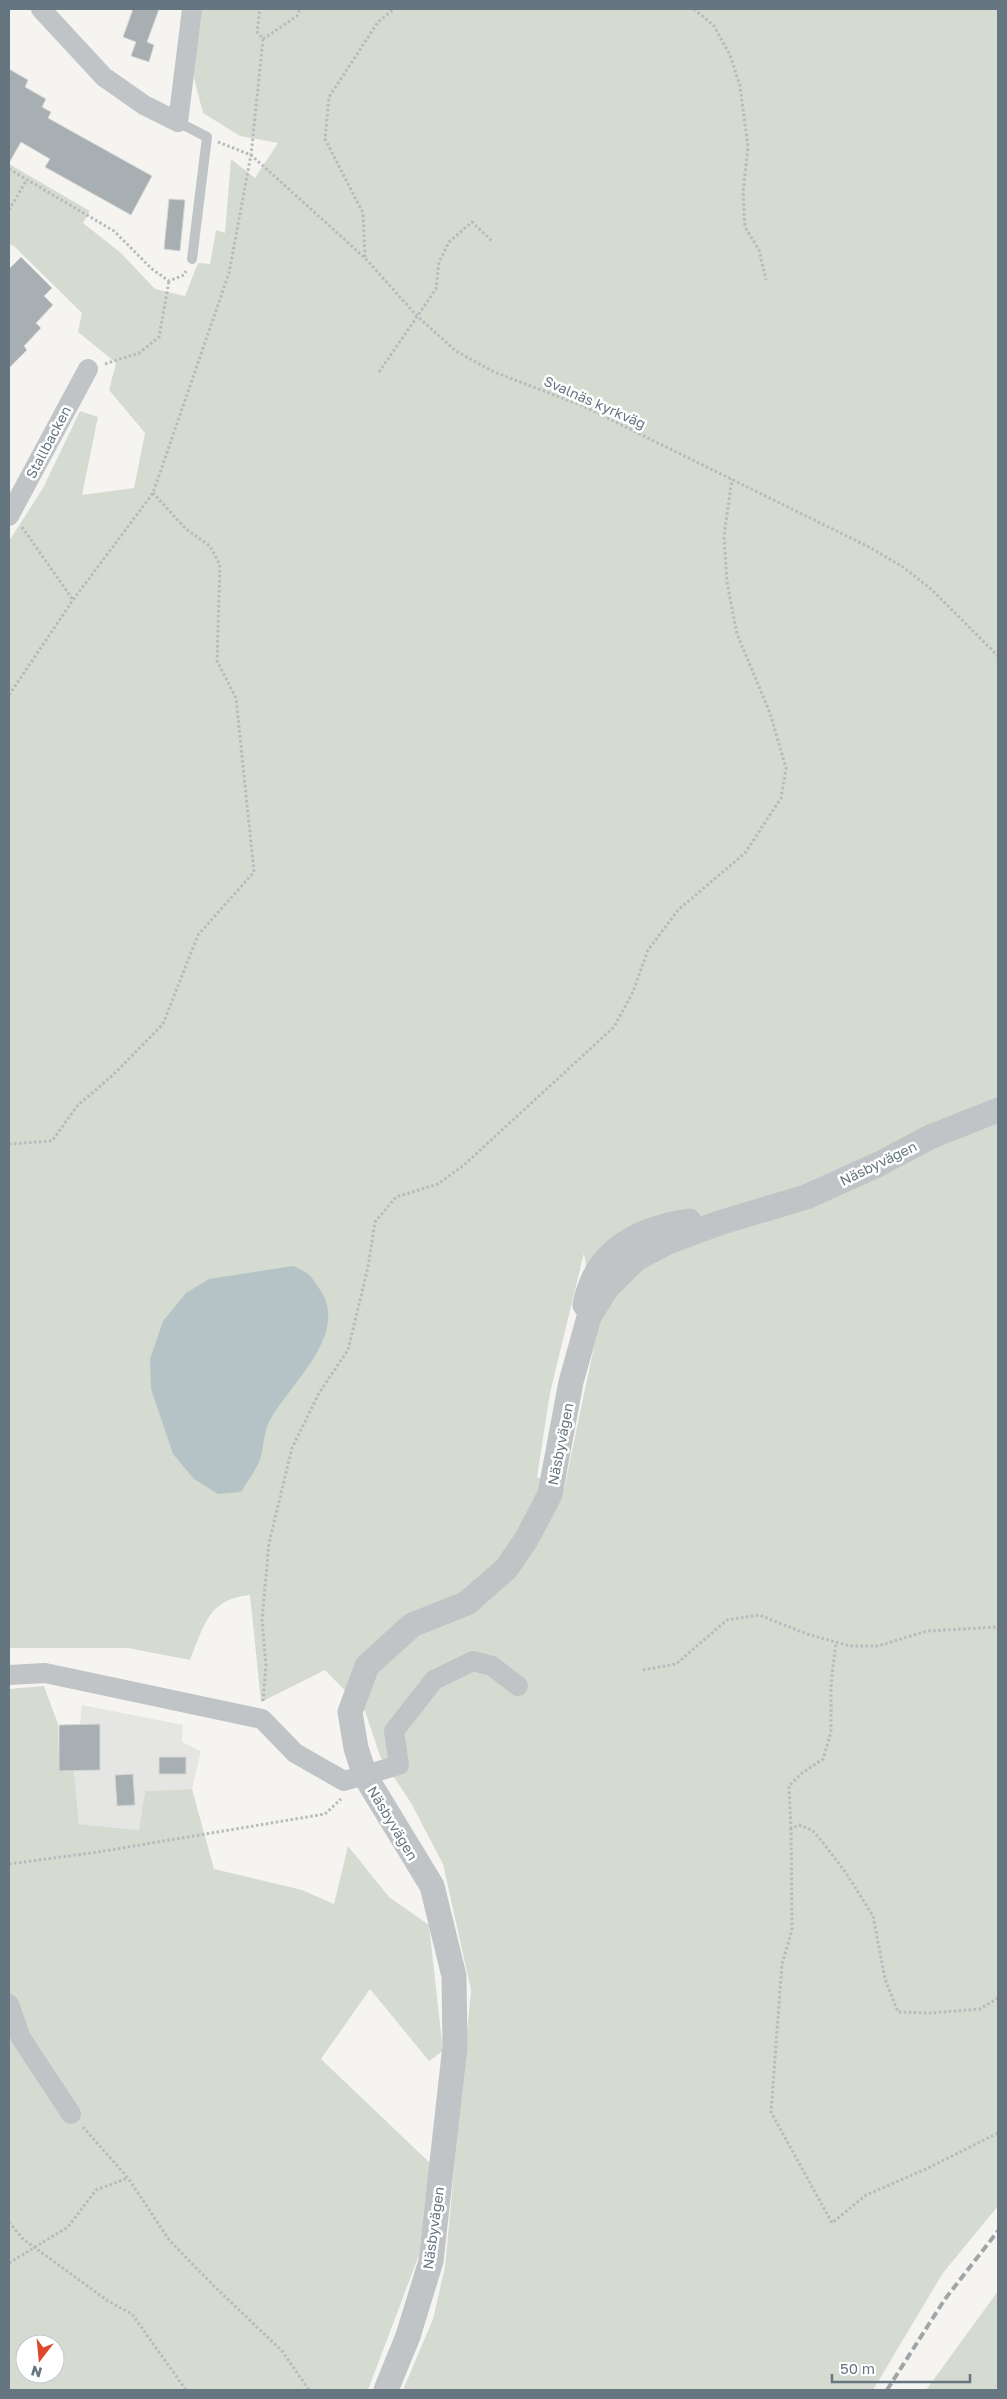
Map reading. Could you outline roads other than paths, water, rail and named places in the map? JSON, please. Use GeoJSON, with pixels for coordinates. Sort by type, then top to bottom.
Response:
{"type":"FeatureCollection","features":[{"type":"Feature","properties":{"kind":"street"},"geometry":{"type":"LineString","coordinates":[[41,9],[104,77],[144,105],[178,122],[192,9]]}},
{"type":"Feature","properties":{"kind":"street","name":"Stallbacken"},"geometry":{"type":"LineString","coordinates":[[10,514],[88,368]]}},
{"type":"Feature","properties":{"kind":"street","name":"Näsbyvägen"},"geometry":{"type":"LineString","coordinates":[[386,2390],[408,2336],[431,2261],[455,2046],[454,1976],[432,1886],[365,1776],[356,1748],[350,1712],[367,1666],[412,1625],[467,1603],[506,1569],[526,1540],[550,1494],[582,1337],[589,1317],[606,1289],[636,1259],[668,1242],[806,1197],[878,1164],[930,1137],[998,1110]]}},
{"type":"Feature","properties":{"kind":"street"},"geometry":{"type":"LineString","coordinates":[[9,1675],[46,1673],[262,1720],[295,1753],[318,1768],[344,1781],[399,1764],[394,1731],[434,1680],[473,1661],[492,1666],[518,1686]]}},
{"type":"Feature","properties":{"kind":"street"},"geometry":{"type":"LineString","coordinates":[[9,2004],[22,2038],[71,2114]]}},
{"type":"Feature","properties":{"kind":"lane"},"geometry":{"type":"LineString","coordinates":[[178,122],[207,137],[192,259]]}},
{"type":"Feature","properties":{"kind":"railway"},"geometry":{"type":"LineString","coordinates":[[887,2390],[945,2299],[998,2231]]}}]}
